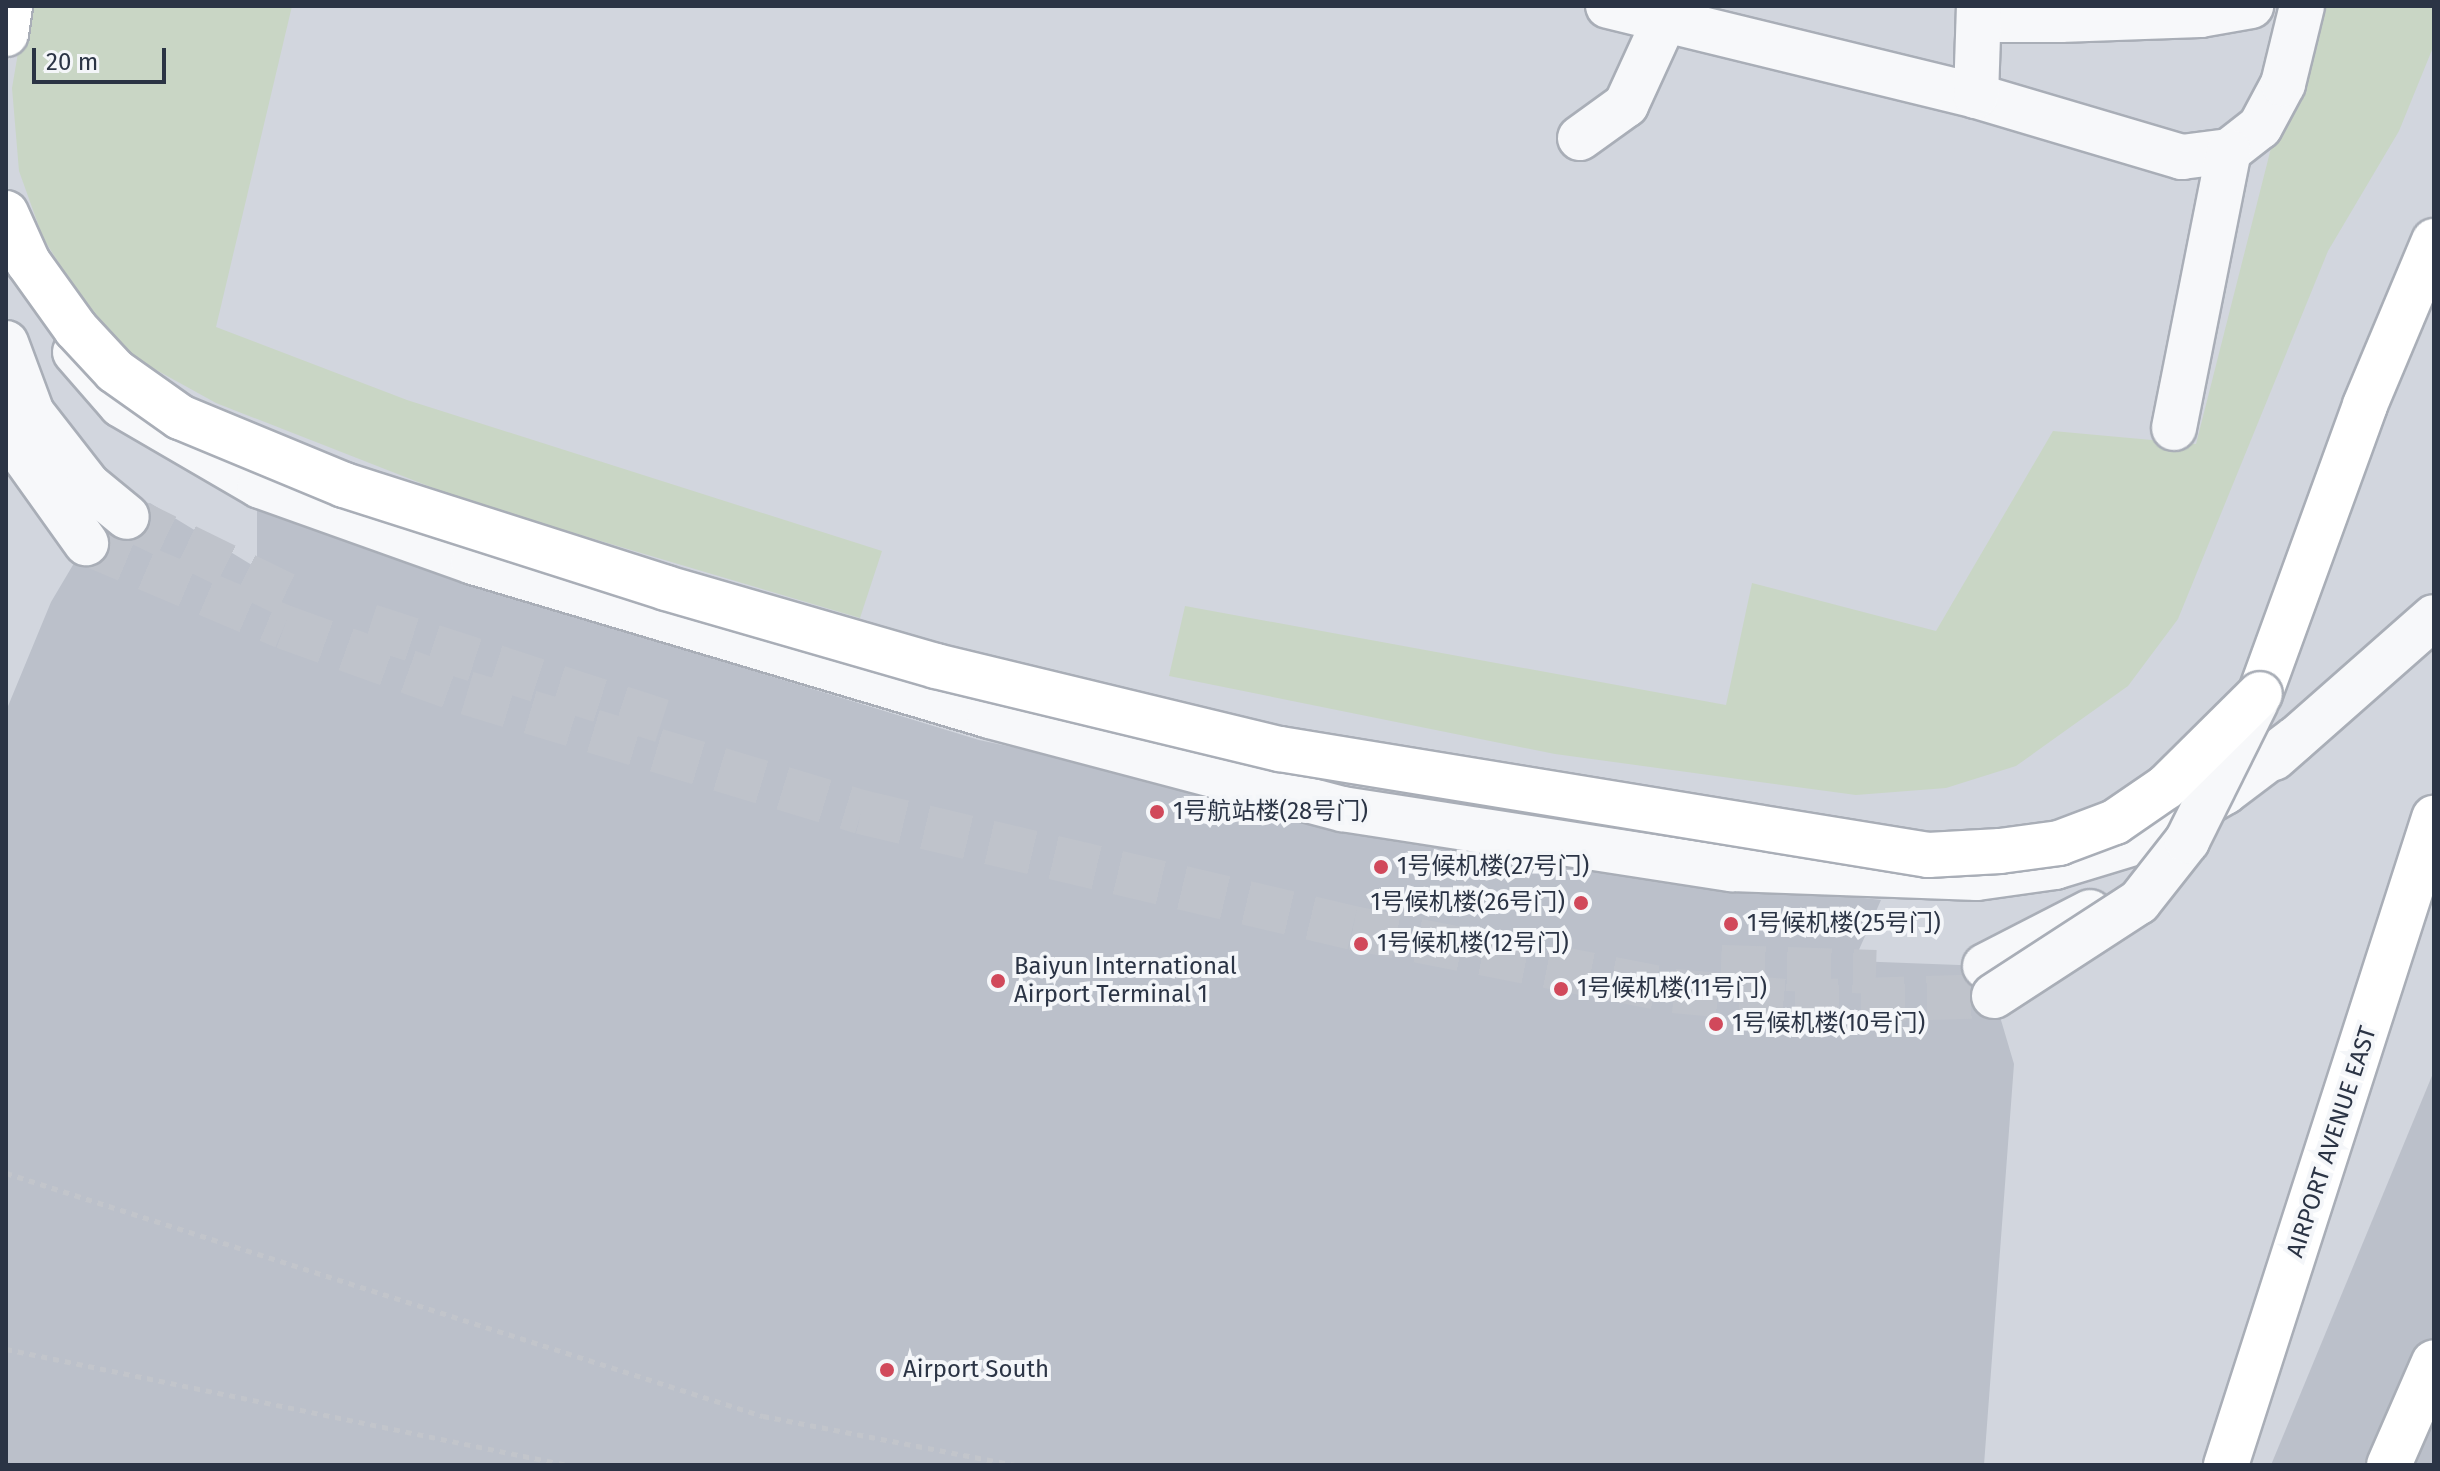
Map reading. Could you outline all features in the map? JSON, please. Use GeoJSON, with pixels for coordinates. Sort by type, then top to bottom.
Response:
{"type":"FeatureCollection","features":[{"type":"Feature","properties":{"kind":"main road"},"geometry":{"type":"LineString","coordinates":[[6,34],[10,6]]}},
{"type":"Feature","properties":{"kind":"main road"},"geometry":{"type":"LineString","coordinates":[[6,213],[28,262],[76,329],[115,371],[180,417],[344,485],[666,588],[936,666],[1280,749],[1913,853],[2000,851],[2059,843],[2115,822],[2166,787],[2260,694],[2365,405],[2434,241]]}},
{"type":"Feature","properties":{"kind":"main road","name":"AIRPORT AVENUE EAST"},"geometry":{"type":"LineString","coordinates":[[2226,1465],[2434,818]]}},
{"type":"Feature","properties":{"kind":"main road"},"geometry":{"type":"LineString","coordinates":[[2389,1465],[2434,1362]]}},
{"type":"Feature","properties":{"kind":"street"},"geometry":{"type":"LineString","coordinates":[[1608,6],[1976,96],[2182,157],[2229,151],[2260,127],[2283,84],[2302,6]]}},
{"type":"Feature","properties":{"kind":"street"},"geometry":{"type":"LineString","coordinates":[[1976,96],[1979,13],[2200,15],[2251,6]]}},
{"type":"Feature","properties":{"kind":"street"},"geometry":{"type":"LineString","coordinates":[[1580,138],[1626,105],[1665,20]]}},
{"type":"Feature","properties":{"kind":"street"},"geometry":{"type":"LineString","coordinates":[[2174,428],[2229,151]]}},
{"type":"Feature","properties":{"kind":"street"},"geometry":{"type":"LineString","coordinates":[[6,257],[23,292],[121,405],[260,486],[519,576],[990,716],[1343,809],[1732,869],[1977,878],[2055,867],[2137,842],[2225,792],[2295,739]]}},
{"type":"Feature","properties":{"kind":"street"},"geometry":{"type":"LineString","coordinates":[[6,343],[32,413],[88,485],[127,517]]}},
{"type":"Feature","properties":{"kind":"street"},"geometry":{"type":"LineString","coordinates":[[6,431],[86,543]]}},
{"type":"Feature","properties":{"kind":"street"},"geometry":{"type":"LineString","coordinates":[[2260,694],[2187,841],[2139,902],[1989,981],[2133,884],[2295,739],[2434,617]]}},
{"type":"Feature","properties":{"kind":"path"},"geometry":{"type":"LineString","coordinates":[[6,1173],[763,1416],[1016,1465]]}},
{"type":"Feature","properties":{"kind":"path"},"geometry":{"type":"LineString","coordinates":[[6,1349],[567,1465]]}},
{"type":"Feature","properties":{"kind":"shaded area"},"geometry":{"type":"Polygon","coordinates":[[[6,6],[2434,6],[2434,1465],[6,1465],[6,6]]]}},
{"type":"Feature","properties":{"kind":"green space"},"geometry":{"type":"Polygon","coordinates":[[[26,6],[292,6],[216,327],[407,400],[882,551],[860,618],[469,502],[216,403],[111,345],[43,238],[19,171],[12,88],[26,6]]]}},
{"type":"Feature","properties":{"kind":"green space"},"geometry":{"type":"Polygon","coordinates":[[[2307,6],[2434,6],[2434,45],[2399,131],[2328,251],[2178,619],[2128,686],[2016,766],[1946,788],[1856,795],[1555,754],[1169,676],[1185,606],[1726,705],[1752,583],[1936,631],[2053,431],[2196,444],[2307,6]]]}},
{"type":"Feature","properties":{"kind":"building","name":"Baiyun International Airport Terminal 1"},"geometry":{"type":"Polygon","coordinates":[[[257,496],[532,603],[979,740],[1530,858],[1881,900],[1854,961],[1985,966],[2014,1064],[1984,1465],[6,1465],[6,711],[51,602],[86,543],[150,503],[257,568],[257,496]]]}},
{"type":"Feature","properties":{"kind":"building"},"geometry":{"type":"Polygon","coordinates":[[[2434,1071],[2434,1465],[2271,1465],[2434,1071]]]}},
{"type":"Feature","properties":{"kind":"tunnel"},"geometry":{"type":"LineString","coordinates":[[127,517],[290,597]]}},
{"type":"Feature","properties":{"kind":"tunnel"},"geometry":{"type":"LineString","coordinates":[[86,543],[284,627],[467,693],[861,812],[1353,928],[1674,991],[1795,1002],[1994,996]]}},
{"type":"Feature","properties":{"kind":"tunnel"},"geometry":{"type":"LineString","coordinates":[[370,626],[662,721]]}},
{"type":"Feature","properties":{"kind":"tunnel"},"geometry":{"type":"LineString","coordinates":[[1721,967],[1876,972]]}},
{"type":"Feature","properties":{"kind":"place","name":"1号航站楼(28号门)"},"geometry":{"type":"Point","coordinates":[1157,812]}},
{"type":"Feature","properties":{"kind":"place","name":"1号候机楼(27号门)"},"geometry":{"type":"Point","coordinates":[1381,867]}},
{"type":"Feature","properties":{"kind":"place","name":"1号候机楼(26号门)"},"geometry":{"type":"Point","coordinates":[1581,903]}},
{"type":"Feature","properties":{"kind":"place","name":"1号候机楼(25号门)"},"geometry":{"type":"Point","coordinates":[1731,924]}},
{"type":"Feature","properties":{"kind":"place","name":"1号候机楼(12号门)"},"geometry":{"type":"Point","coordinates":[1361,944]}},
{"type":"Feature","properties":{"kind":"place","name":"Baiyun International Airport Terminal 1"},"geometry":{"type":"Point","coordinates":[998,981]}},
{"type":"Feature","properties":{"kind":"place","name":"1号候机楼(11号门)"},"geometry":{"type":"Point","coordinates":[1561,989]}},
{"type":"Feature","properties":{"kind":"place","name":"1号候机楼(10号门)"},"geometry":{"type":"Point","coordinates":[1716,1024]}},
{"type":"Feature","properties":{"kind":"place","name":"Airport South"},"geometry":{"type":"Point","coordinates":[887,1370]}}]}
